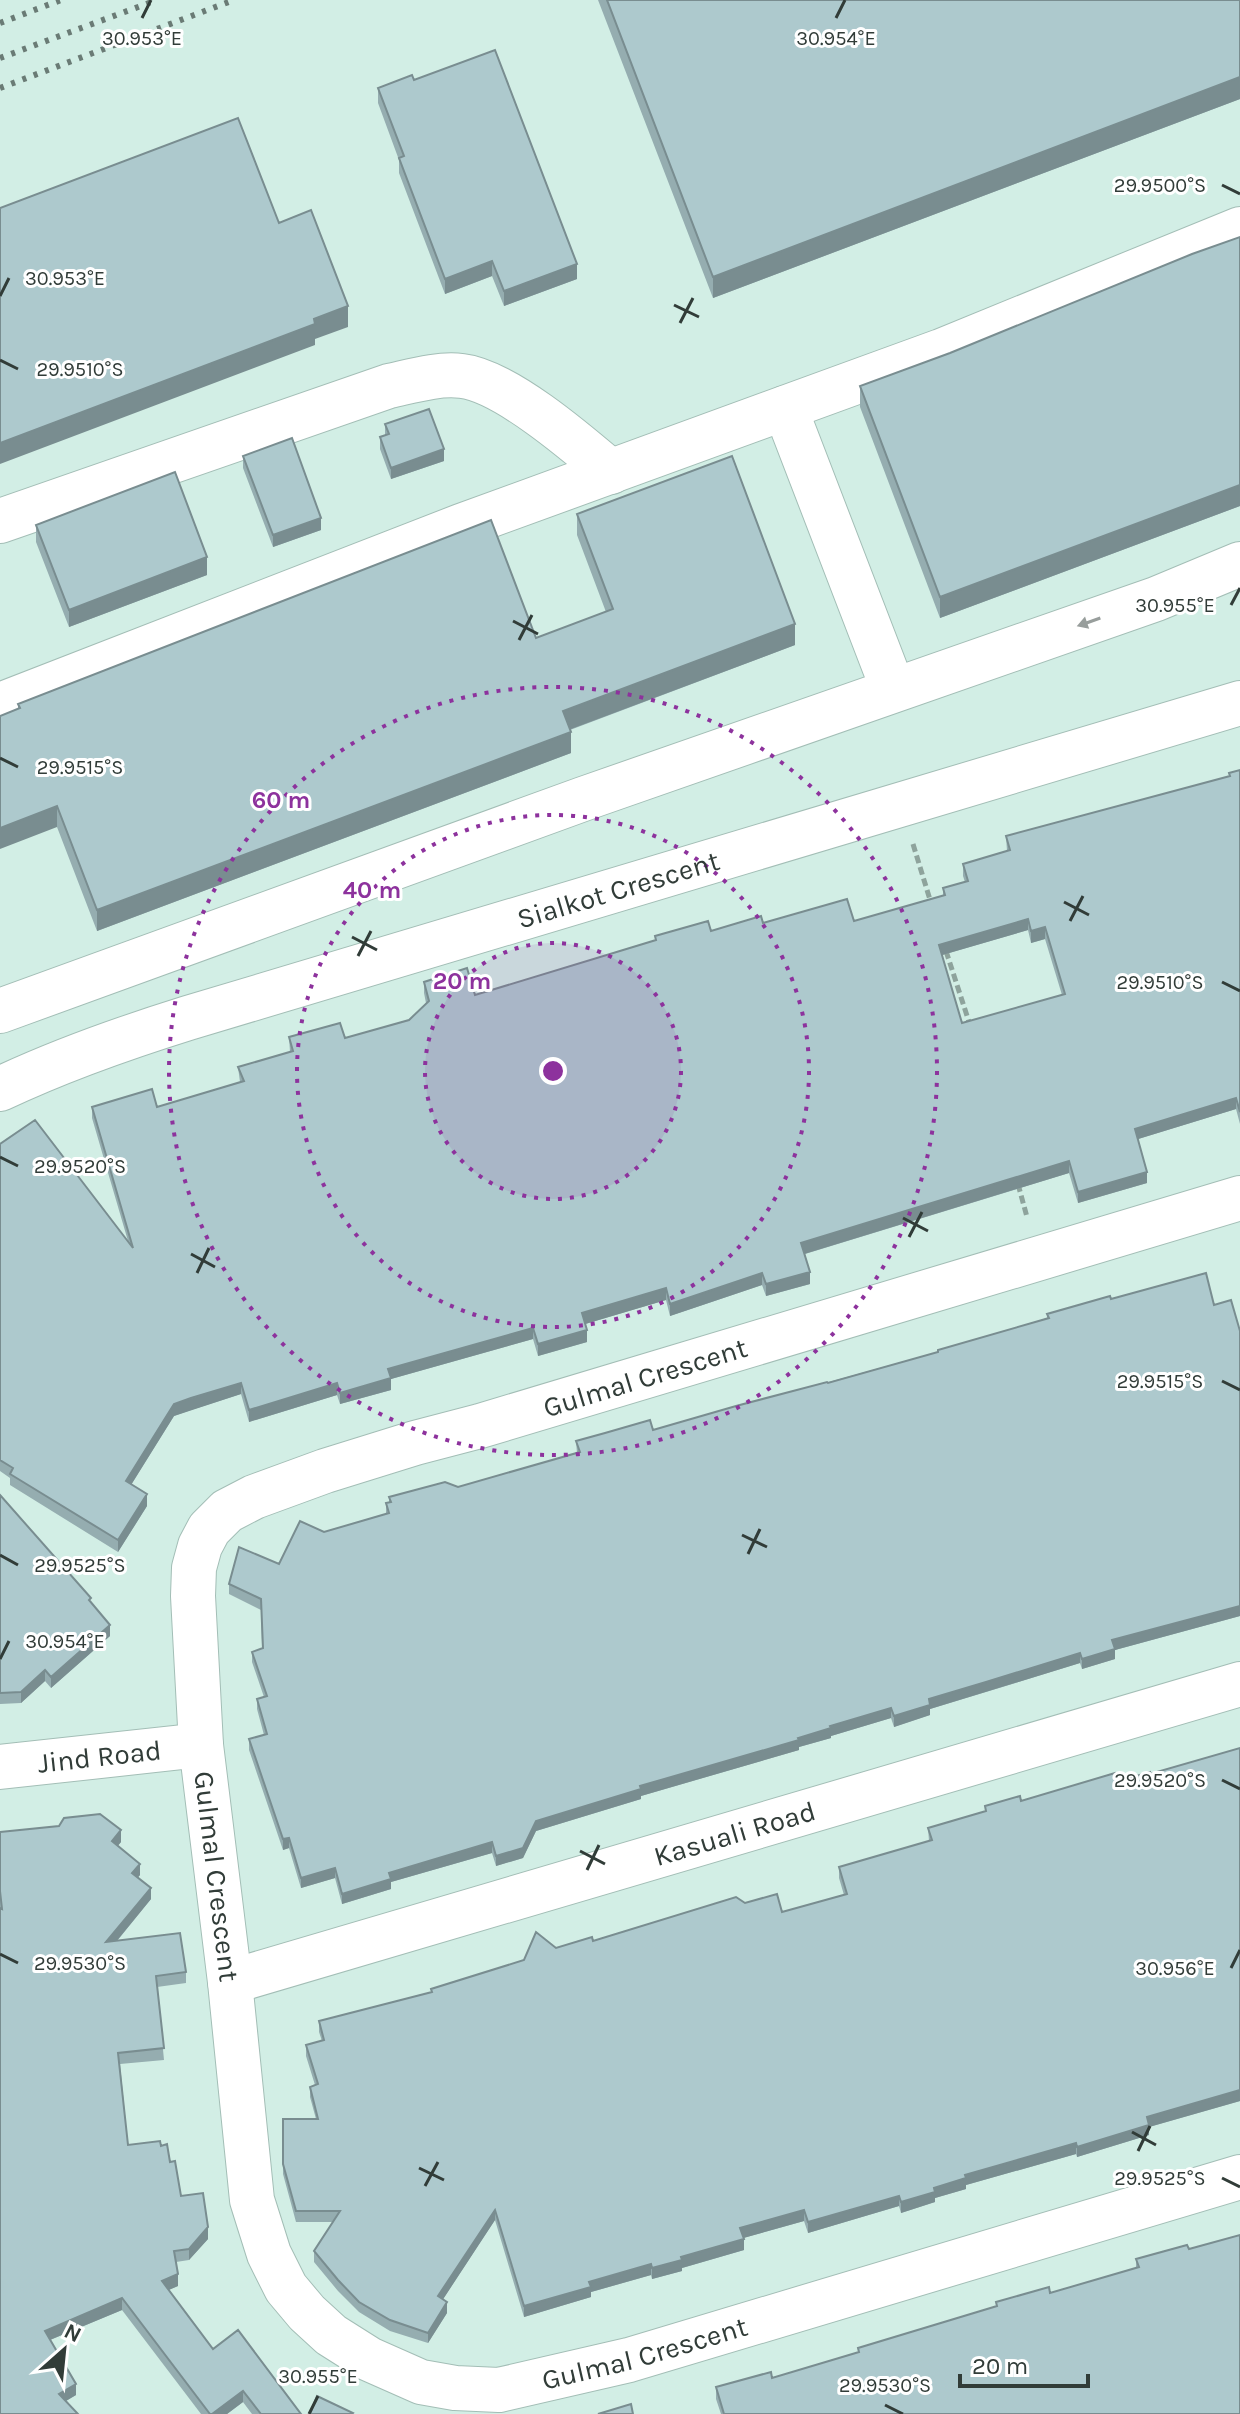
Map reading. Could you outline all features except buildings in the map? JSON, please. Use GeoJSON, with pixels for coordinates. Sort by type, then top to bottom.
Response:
{"type":"FeatureCollection","features":[{"type":"Feature","properties":{"kind":"street"},"geometry":{"type":"LineString","coordinates":[[0,705],[461,526],[941,351],[1240,229]]}},
{"type":"Feature","properties":{"kind":"street"},"geometry":{"type":"LineString","coordinates":[[0,521],[389,386],[435,377],[462,376],[486,382],[564,432],[611,472]]}},
{"type":"Feature","properties":{"kind":"street"},"geometry":{"type":"LineString","coordinates":[[785,408],[893,689]]}},
{"type":"Feature","properties":{"kind":"street"},"geometry":{"type":"LineString","coordinates":[[0,1011],[893,689],[1156,599],[1240,564]]}},
{"type":"Feature","properties":{"kind":"street","name":"Sialkot Crescent"},"geometry":{"type":"LineString","coordinates":[[0,1089],[53,1064],[115,1041],[1240,703]]}},
{"type":"Feature","properties":{"kind":"street","name":"Gulmal Crescent"},"geometry":{"type":"LineString","coordinates":[[1240,1198],[415,1443],[254,1497],[227,1511],[209,1529],[194,1568],[193,1596],[201,1745],[230,1982],[252,2200],[269,2254],[286,2288],[331,2335],[369,2359],[421,2382],[455,2388],[499,2390],[629,2360],[1240,2177]]}},
{"type":"Feature","properties":{"kind":"street","name":"Kasuali Road"},"geometry":{"type":"LineString","coordinates":[[230,1982],[1240,1684]]}},
{"type":"Feature","properties":{"kind":"street","name":"Jind Road"},"geometry":{"type":"LineString","coordinates":[[0,1767],[201,1745]]}},
{"type":"Feature","properties":{"kind":"path"},"geometry":{"type":"LineString","coordinates":[[903,804],[934,914]]}},
{"type":"Feature","properties":{"kind":"path"},"geometry":{"type":"LineString","coordinates":[[944,944],[973,1035]]}},
{"type":"Feature","properties":{"kind":"path"},"geometry":{"type":"LineString","coordinates":[[1014,1172],[1039,1258]]}},
{"type":"Feature","properties":{"kind":"railway"},"geometry":{"type":"LineString","coordinates":[[0,23],[61,0]]}},
{"type":"Feature","properties":{"kind":"railway"},"geometry":{"type":"LineString","coordinates":[[0,58],[157,0]]}},
{"type":"Feature","properties":{"kind":"railway"},"geometry":{"type":"LineString","coordinates":[[0,88],[234,0]]}}]}
